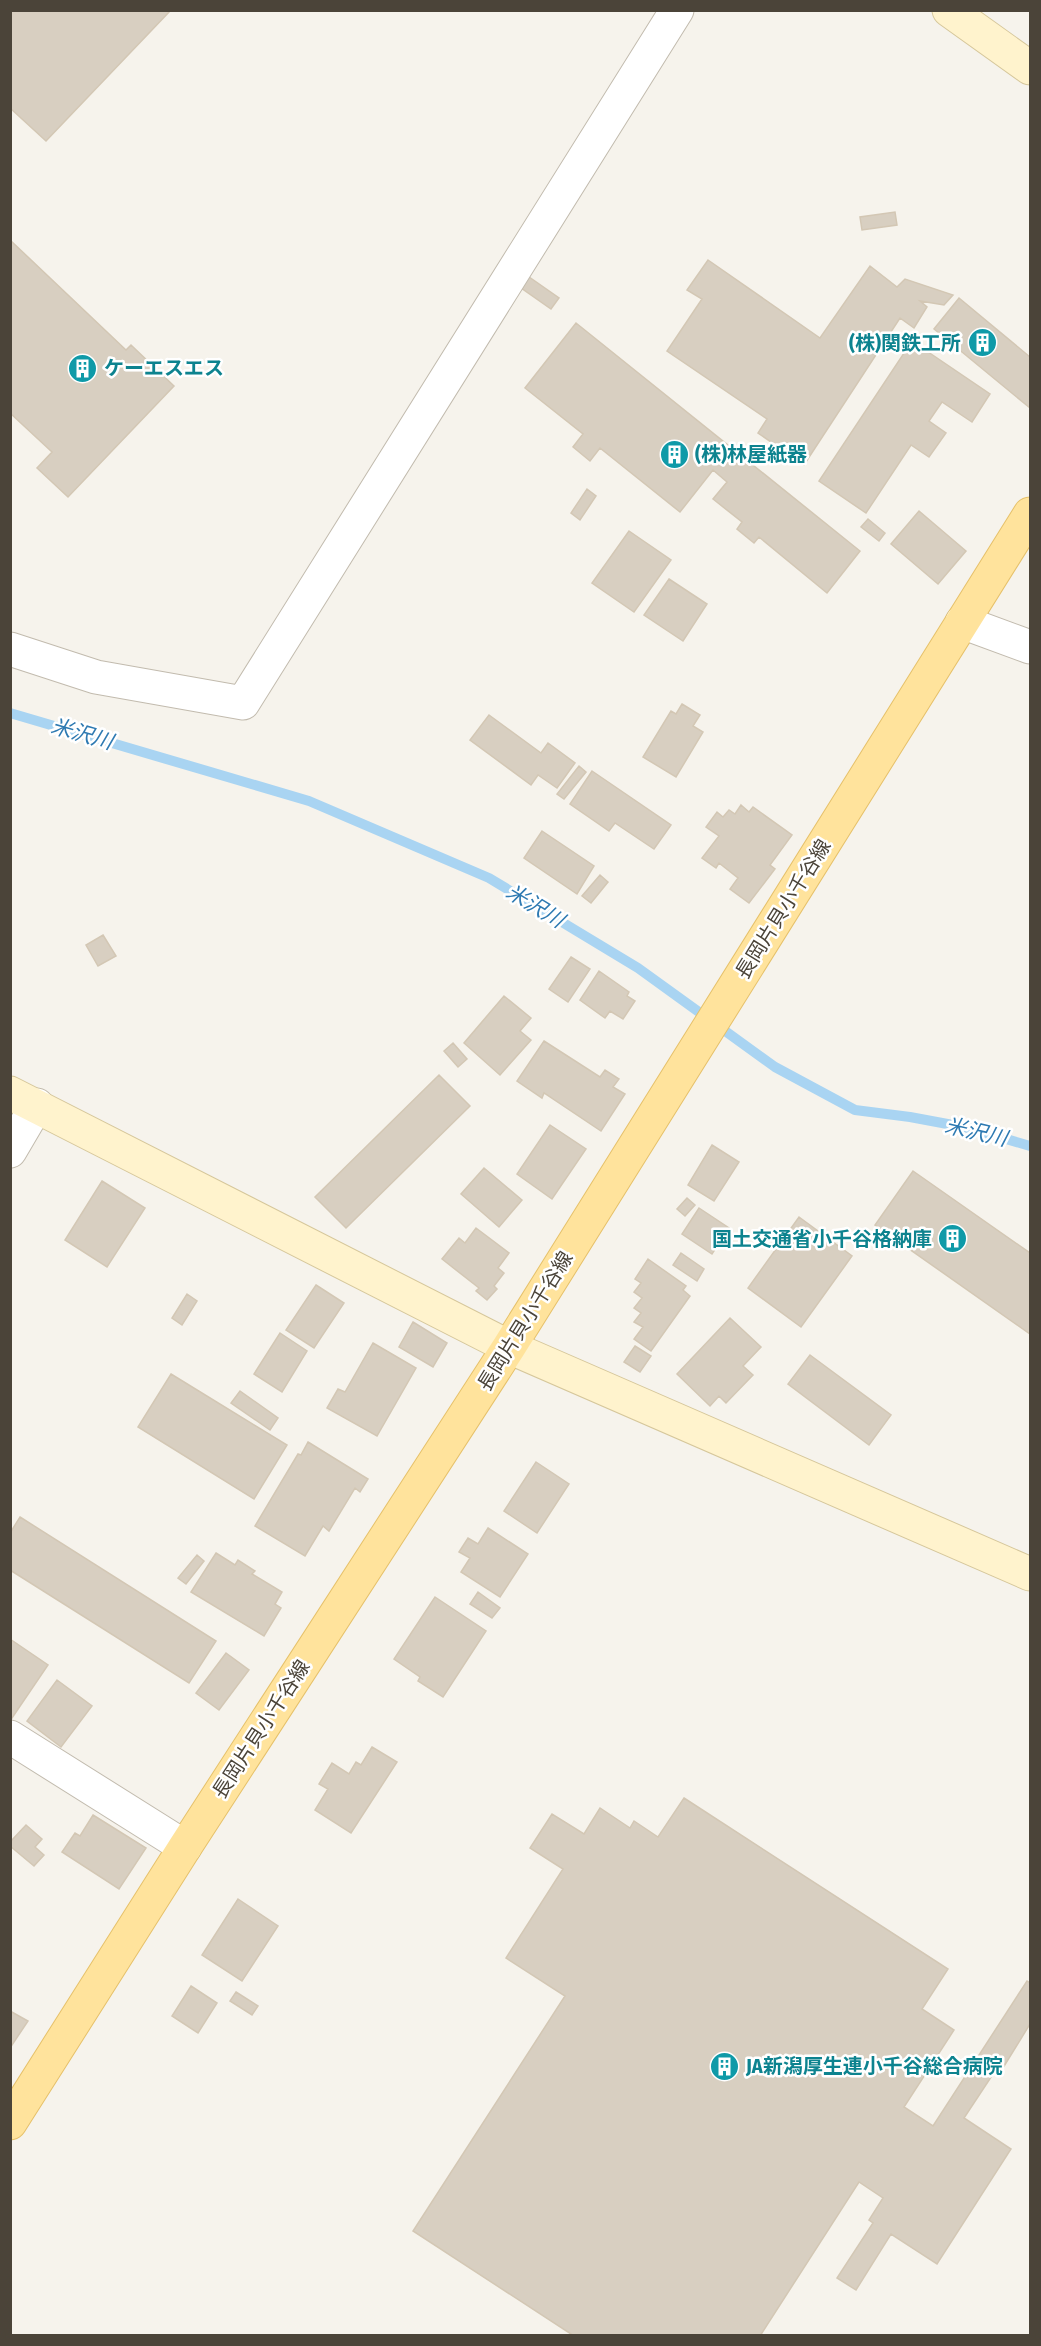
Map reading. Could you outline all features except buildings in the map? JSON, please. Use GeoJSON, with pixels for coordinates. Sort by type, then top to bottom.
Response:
{"type":"FeatureCollection","features":[{"type":"Feature","properties":{"kind":"main road","name":"長岡片貝小千谷線"},"geometry":{"type":"LineString","coordinates":[[10,2122],[509,1347],[1030,514]]}},
{"type":"Feature","properties":{"kind":"street"},"geometry":{"type":"LineString","coordinates":[[10,649],[96,678],[243,703],[677,10]]}},
{"type":"Feature","properties":{"kind":"street"},"geometry":{"type":"LineString","coordinates":[[949,10],[1030,68]]}},
{"type":"Feature","properties":{"kind":"street"},"geometry":{"type":"LineString","coordinates":[[962,622],[1030,647]]}},
{"type":"Feature","properties":{"kind":"street"},"geometry":{"type":"LineString","coordinates":[[10,1150],[24,1099],[509,1347],[1030,1574]]}},
{"type":"Feature","properties":{"kind":"street"},"geometry":{"type":"LineString","coordinates":[[10,1737],[185,1848]]}},
{"type":"Feature","properties":{"kind":"waterway","name":"米沢川"},"geometry":{"type":"LineString","coordinates":[[10,713],[309,801],[489,878],[638,968],[775,1067],[855,1110],[969,1128],[1030,1146]]}},
{"type":"Feature","properties":{"kind":"place","name":"(株)関鉄工所"},"geometry":{"type":"Point","coordinates":[982,343]}},
{"type":"Feature","properties":{"kind":"place","name":"ケーエスエス"},"geometry":{"type":"Point","coordinates":[83,368]}},
{"type":"Feature","properties":{"kind":"place","name":"(株)林屋紙器"},"geometry":{"type":"Point","coordinates":[674,454]}},
{"type":"Feature","properties":{"kind":"place","name":"国土交通省小千谷格納庫"},"geometry":{"type":"Point","coordinates":[953,1239]}},
{"type":"Feature","properties":{"kind":"place","name":"JA新潟厚生連小千谷総合病院"},"geometry":{"type":"Point","coordinates":[725,2066]}}]}
